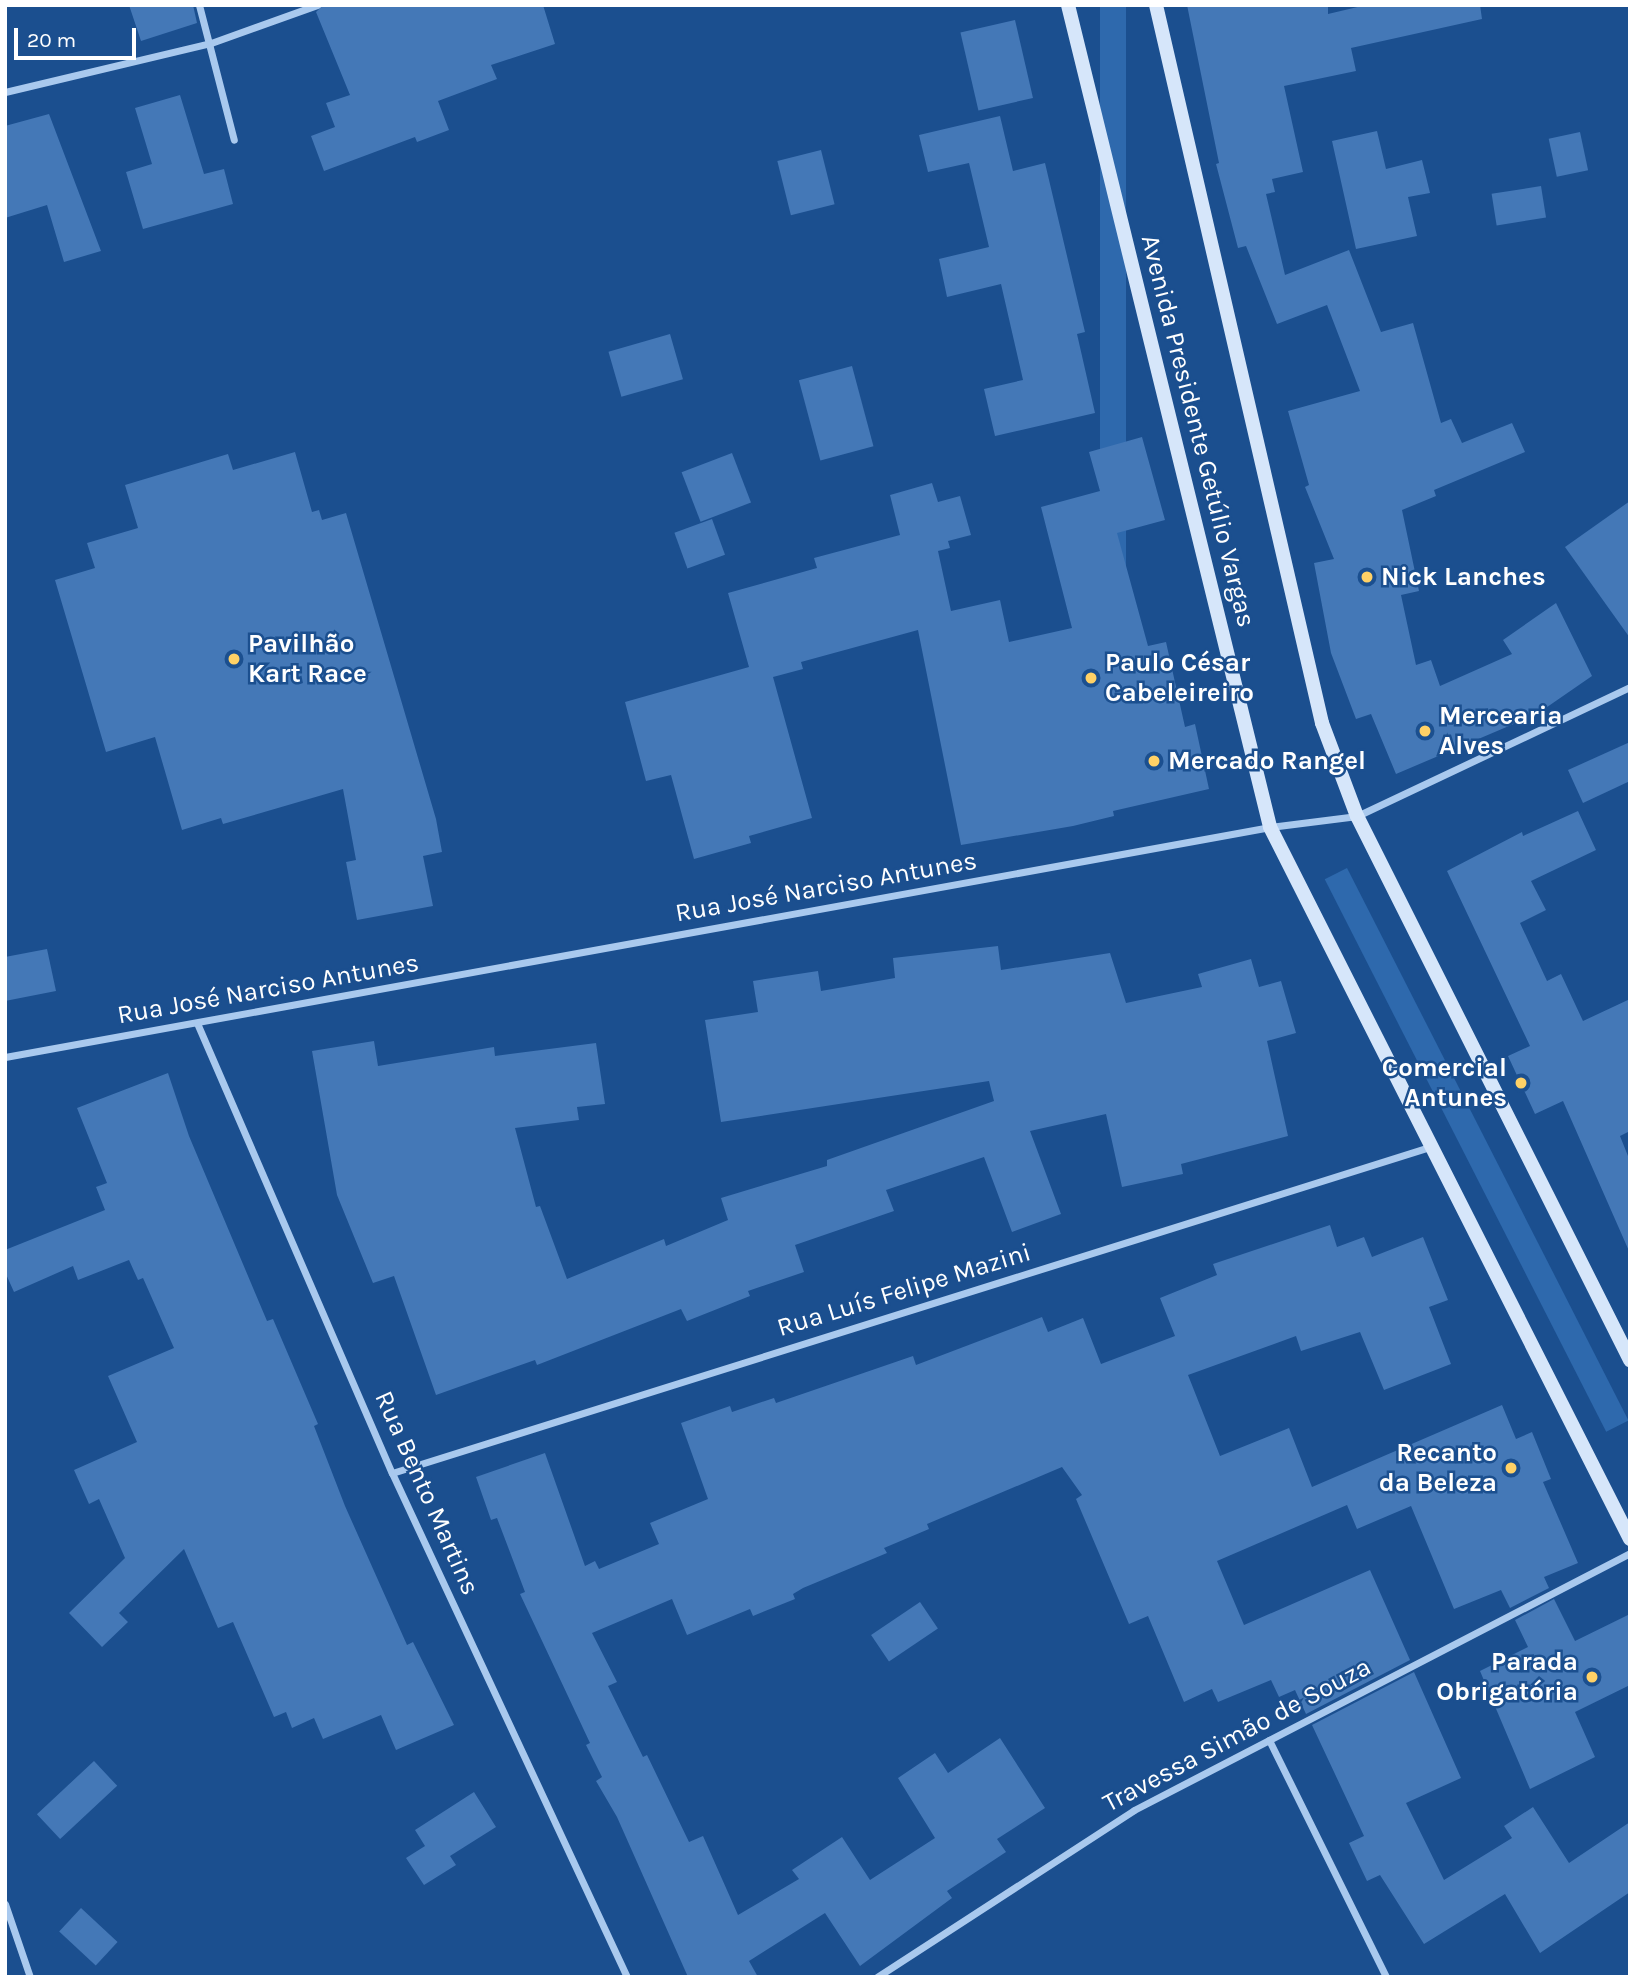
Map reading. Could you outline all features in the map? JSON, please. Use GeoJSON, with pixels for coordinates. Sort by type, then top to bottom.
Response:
{"type":"FeatureCollection","features":[{"type":"Feature","properties":{"kind":"main road","name":"Avenida Presidente Getúlio Vargas"},"geometry":{"type":"LineString","coordinates":[[1068,5],[1270,827],[1630,1539]]}},
{"type":"Feature","properties":{"kind":"main road","name":"Avenida Presidente Getúlio Vargas"},"geometry":{"type":"LineString","coordinates":[[1156,5],[1322,723],[1357,816],[1630,1360]]}},
{"type":"Feature","properties":{"kind":"street"},"geometry":{"type":"LineString","coordinates":[[199,5],[234,140]]}},
{"type":"Feature","properties":{"kind":"street"},"geometry":{"type":"LineString","coordinates":[[5,92],[211,43],[317,5]]}},
{"type":"Feature","properties":{"kind":"street","name":"Rua José Narciso Antunes"},"geometry":{"type":"LineString","coordinates":[[5,1057],[1270,827],[1357,816],[1630,687]]}},
{"type":"Feature","properties":{"kind":"street","name":"Rua Bento Martins"},"geometry":{"type":"LineString","coordinates":[[197,1023],[392,1473],[627,1977]]}},
{"type":"Feature","properties":{"kind":"street","name":"Rua Luís Felipe Mazini"},"geometry":{"type":"LineString","coordinates":[[392,1473],[1430,1147]]}},
{"type":"Feature","properties":{"kind":"street","name":"Travessa Simão de Souza"},"geometry":{"type":"LineString","coordinates":[[877,1977],[1134,1810],[1630,1553]]}},
{"type":"Feature","properties":{"kind":"street"},"geometry":{"type":"LineString","coordinates":[[1269,1740],[1386,1977]]}},
{"type":"Feature","properties":{"kind":"street"},"geometry":{"type":"LineString","coordinates":[[5,1905],[30,1977]]}},
{"type":"Feature","properties":{"kind":"shaded area"},"geometry":{"type":"Polygon","coordinates":[[[1100,5],[1126,5],[1126,785],[1100,785],[1100,5]]]}},
{"type":"Feature","properties":{"kind":"shaded area"},"geometry":{"type":"Polygon","coordinates":[[[1347,868],[1628,1420],[1606,1432],[1325,879],[1347,868]]]}},
{"type":"Feature","properties":{"kind":"building"},"geometry":{"type":"Polygon","coordinates":[[[129,5],[193,5],[197,23],[141,41],[129,5]]]}},
{"type":"Feature","properties":{"kind":"building"},"geometry":{"type":"Polygon","coordinates":[[[323,5],[543,5],[555,44],[491,65],[497,79],[438,101],[449,130],[417,142],[415,137],[324,171],[311,136],[335,127],[326,103],[350,95],[316,12],[323,5]]]}},
{"type":"Feature","properties":{"kind":"building"},"geometry":{"type":"Polygon","coordinates":[[[1187,5],[1328,5],[1328,14],[1366,5],[1480,5],[1482,19],[1351,48],[1356,71],[1284,86],[1303,172],[1272,179],[1275,192],[1266,194],[1285,275],[1349,250],[1381,332],[1413,323],[1441,423],[1451,419],[1462,443],[1512,423],[1525,452],[1434,490],[1436,496],[1402,510],[1419,591],[1401,595],[1416,665],[1431,660],[1440,686],[1512,654],[1503,640],[1556,603],[1592,676],[1537,714],[1396,774],[1371,714],[1356,719],[1331,653],[1314,563],[1334,559],[1305,487],[1309,485],[1288,411],[1360,391],[1327,305],[1277,324],[1246,246],[1238,248],[1216,164],[1219,163],[1187,5]]]}},
{"type":"Feature","properties":{"kind":"building"},"geometry":{"type":"Polygon","coordinates":[[[1015,20],[1033,98],[978,111],[960,33],[1015,20]]]}},
{"type":"Feature","properties":{"kind":"building"},"geometry":{"type":"Polygon","coordinates":[[[180,95],[204,174],[224,169],[233,204],[143,229],[126,172],[152,164],[135,108],[180,95]]]}},
{"type":"Feature","properties":{"kind":"building"},"geometry":{"type":"Polygon","coordinates":[[[49,114],[101,251],[64,262],[47,205],[5,218],[5,126],[49,114]]]}},
{"type":"Feature","properties":{"kind":"building"},"geometry":{"type":"Polygon","coordinates":[[[1000,116],[1013,171],[1045,163],[1085,332],[1077,334],[1095,413],[995,436],[984,389],[1023,380],[1001,284],[947,297],[939,259],[989,247],[969,163],[928,172],[919,135],[1000,116]]]}},
{"type":"Feature","properties":{"kind":"building"},"geometry":{"type":"Polygon","coordinates":[[[1377,131],[1386,169],[1422,160],[1430,193],[1408,197],[1417,236],[1356,249],[1332,141],[1377,131]]]}},
{"type":"Feature","properties":{"kind":"building"},"geometry":{"type":"Polygon","coordinates":[[[1580,132],[1588,170],[1557,177],[1549,139],[1580,132]]]}},
{"type":"Feature","properties":{"kind":"building"},"geometry":{"type":"Polygon","coordinates":[[[821,150],[835,204],[791,215],[777,161],[821,150]]]}},
{"type":"Feature","properties":{"kind":"building"},"geometry":{"type":"Polygon","coordinates":[[[1541,186],[1546,218],[1497,225],[1492,194],[1541,186]]]}},
{"type":"Feature","properties":{"kind":"building"},"geometry":{"type":"Polygon","coordinates":[[[670,334],[683,379],[621,397],[608,352],[670,334]]]}},
{"type":"Feature","properties":{"kind":"building"},"geometry":{"type":"Polygon","coordinates":[[[852,366],[873,446],[820,460],[799,380],[852,366]]]}},
{"type":"Feature","properties":{"kind":"building"},"geometry":{"type":"Polygon","coordinates":[[[1142,437],[1165,520],[1117,533],[1148,646],[1166,642],[1185,727],[1195,724],[1209,789],[1113,811],[1114,816],[1073,826],[961,845],[918,630],[801,662],[803,669],[773,677],[812,818],[749,836],[751,843],[694,859],[671,775],[646,781],[625,702],[749,667],[728,593],[817,568],[814,558],[900,535],[890,495],[932,483],[938,502],[960,496],[971,535],[948,541],[950,548],[938,551],[951,611],[1000,600],[1009,642],[1072,628],[1041,507],[1100,491],[1089,452],[1142,437]]]}},
{"type":"Feature","properties":{"kind":"building","name":"Pavilhão Kart Race"},"geometry":{"type":"Polygon","coordinates":[[[295,452],[312,512],[319,510],[322,520],[346,513],[436,819],[442,852],[423,856],[433,906],[357,920],[346,862],[356,860],[343,789],[223,824],[221,818],[182,830],[155,737],[106,752],[55,580],[95,568],[87,543],[138,528],[125,485],[228,454],[233,470],[295,452]]]}},
{"type":"Feature","properties":{"kind":"building"},"geometry":{"type":"Polygon","coordinates":[[[732,453],[751,502],[701,522],[682,472],[732,453]]]}},
{"type":"Feature","properties":{"kind":"building"},"geometry":{"type":"Polygon","coordinates":[[[1630,501],[1630,638],[1565,547],[1630,501]]]}},
{"type":"Feature","properties":{"kind":"building"},"geometry":{"type":"Polygon","coordinates":[[[712,519],[725,555],[687,568],[674,533],[712,519]]]}},
{"type":"Feature","properties":{"kind":"building"},"geometry":{"type":"Polygon","coordinates":[[[1630,742],[1630,781],[1583,803],[1568,770],[1630,742]]]}},
{"type":"Feature","properties":{"kind":"building"},"geometry":{"type":"Polygon","coordinates":[[[1578,811],[1596,850],[1531,881],[1546,910],[1520,923],[1547,981],[1561,974],[1583,1021],[1630,999],[1630,1131],[1620,1136],[1630,1161],[1629,1251],[1563,1101],[1535,1114],[1508,1056],[1530,1046],[1447,871],[1522,832],[1523,836],[1578,811]]]}},
{"type":"Feature","properties":{"kind":"building"},"geometry":{"type":"Polygon","coordinates":[[[998,946],[1001,970],[1110,953],[1126,1003],[1202,987],[1198,974],[1251,959],[1259,987],[1281,981],[1296,1033],[1267,1041],[1288,1136],[1181,1164],[1183,1174],[1122,1187],[1106,1114],[1030,1131],[1061,1214],[1012,1232],[984,1157],[886,1190],[894,1211],[795,1245],[804,1272],[748,1291],[750,1296],[687,1321],[681,1309],[537,1365],[535,1360],[436,1395],[394,1276],[373,1283],[337,1195],[312,1051],[374,1041],[378,1066],[494,1047],[495,1056],[596,1043],[605,1104],[577,1107],[579,1120],[515,1128],[536,1207],[540,1206],[567,1279],[664,1239],[666,1246],[728,1220],[721,1198],[827,1166],[827,1160],[994,1101],[989,1081],[721,1122],[705,1020],[758,1012],[753,981],[818,971],[821,991],[895,978],[893,958],[998,946]]]}},
{"type":"Feature","properties":{"kind":"building"},"geometry":{"type":"Polygon","coordinates":[[[47,949],[56,991],[5,1001],[5,957],[47,949]]]}},
{"type":"Feature","properties":{"kind":"building"},"geometry":{"type":"Polygon","coordinates":[[[168,1073],[189,1136],[267,1321],[273,1319],[318,1424],[314,1426],[345,1506],[407,1645],[413,1642],[454,1725],[396,1750],[381,1715],[323,1739],[314,1718],[292,1728],[286,1712],[274,1717],[233,1622],[218,1628],[184,1549],[119,1613],[128,1622],[102,1647],[69,1613],[125,1558],[99,1499],[89,1504],[74,1470],[137,1442],[108,1376],[174,1348],[143,1278],[138,1280],[129,1260],[78,1280],[73,1266],[14,1292],[5,1272],[5,1250],[105,1210],[96,1187],[107,1183],[77,1108],[168,1073]]]}},
{"type":"Feature","properties":{"kind":"building"},"geometry":{"type":"Polygon","coordinates":[[[1330,1225],[1337,1247],[1364,1237],[1372,1257],[1423,1237],[1448,1300],[1429,1307],[1451,1364],[1384,1390],[1360,1332],[1301,1351],[1296,1336],[1188,1375],[1220,1456],[1289,1428],[1312,1487],[1502,1405],[1516,1439],[1532,1432],[1551,1479],[1543,1482],[1578,1563],[1544,1577],[1549,1588],[1510,1608],[1501,1590],[1454,1609],[1411,1506],[1357,1529],[1347,1505],[1217,1561],[1244,1625],[1370,1570],[1410,1660],[1306,1714],[1295,1690],[1279,1697],[1271,1680],[1218,1702],[1212,1689],[1184,1702],[1148,1616],[1129,1624],[1076,1499],[1082,1495],[1062,1467],[927,1524],[929,1529],[884,1548],[887,1553],[803,1588],[793,1594],[795,1599],[753,1616],[750,1609],[687,1635],[672,1599],[592,1633],[617,1682],[608,1686],[643,1757],[647,1755],[689,1842],[703,1836],[738,1915],[799,1879],[792,1870],[842,1837],[870,1880],[935,1838],[898,1778],[935,1753],[948,1773],[1000,1738],[1045,1808],[997,1839],[1006,1852],[947,1891],[952,1898],[860,1966],[825,1913],[749,1961],[758,1977],[688,1977],[617,1817],[596,1781],[602,1777],[586,1745],[590,1743],[520,1594],[525,1592],[497,1518],[491,1520],[476,1477],[545,1453],[585,1566],[595,1561],[599,1569],[659,1544],[650,1523],[708,1499],[681,1423],[730,1406],[732,1412],[774,1398],[776,1403],[913,1356],[916,1365],[1042,1317],[1048,1332],[1083,1318],[1101,1364],[1175,1336],[1160,1298],[1217,1275],[1213,1264],[1330,1225]]]}},
{"type":"Feature","properties":{"kind":"building"},"geometry":{"type":"Polygon","coordinates":[[[1554,1599],[1575,1641],[1630,1614],[1630,1685],[1575,1712],[1595,1757],[1530,1789],[1480,1671],[1528,1647],[1515,1620],[1554,1599]]]}},
{"type":"Feature","properties":{"kind":"building"},"geometry":{"type":"Polygon","coordinates":[[[920,1602],[938,1629],[889,1662],[871,1635],[920,1602]]]}},
{"type":"Feature","properties":{"kind":"building"},"geometry":{"type":"Polygon","coordinates":[[[1414,1672],[1461,1778],[1406,1803],[1444,1880],[1512,1838],[1504,1826],[1533,1807],[1569,1863],[1630,1822],[1630,1892],[1540,1953],[1505,1894],[1424,1944],[1380,1875],[1367,1881],[1349,1843],[1364,1836],[1312,1725],[1414,1672]]]}},
{"type":"Feature","properties":{"kind":"building"},"geometry":{"type":"Polygon","coordinates":[[[94,1761],[117,1786],[60,1839],[37,1814],[94,1761]]]}},
{"type":"Feature","properties":{"kind":"building"},"geometry":{"type":"Polygon","coordinates":[[[474,1792],[496,1827],[450,1856],[456,1865],[424,1885],[406,1858],[425,1846],[415,1830],[474,1792]]]}},
{"type":"Feature","properties":{"kind":"building"},"geometry":{"type":"Polygon","coordinates":[[[81,1908],[118,1942],[96,1966],[59,1931],[81,1908]]]}},
{"type":"Feature","properties":{"kind":"place","name":"Nick Lanches"},"geometry":{"type":"Point","coordinates":[1367,577]}},
{"type":"Feature","properties":{"kind":"place","name":"Pavilhão Kart Race"},"geometry":{"type":"Point","coordinates":[234,659]}},
{"type":"Feature","properties":{"kind":"place","name":"Paulo César Cabeleireiro"},"geometry":{"type":"Point","coordinates":[1091,678]}},
{"type":"Feature","properties":{"kind":"place","name":"Mercearia Alves"},"geometry":{"type":"Point","coordinates":[1425,731]}},
{"type":"Feature","properties":{"kind":"place","name":"Mercado Rangel"},"geometry":{"type":"Point","coordinates":[1154,761]}},
{"type":"Feature","properties":{"kind":"place","name":"Comercial Antunes"},"geometry":{"type":"Point","coordinates":[1521,1083]}},
{"type":"Feature","properties":{"kind":"place","name":"Recanto da Beleza"},"geometry":{"type":"Point","coordinates":[1511,1468]}},
{"type":"Feature","properties":{"kind":"place","name":"Parada Obrigatória"},"geometry":{"type":"Point","coordinates":[1592,1677]}}]}
